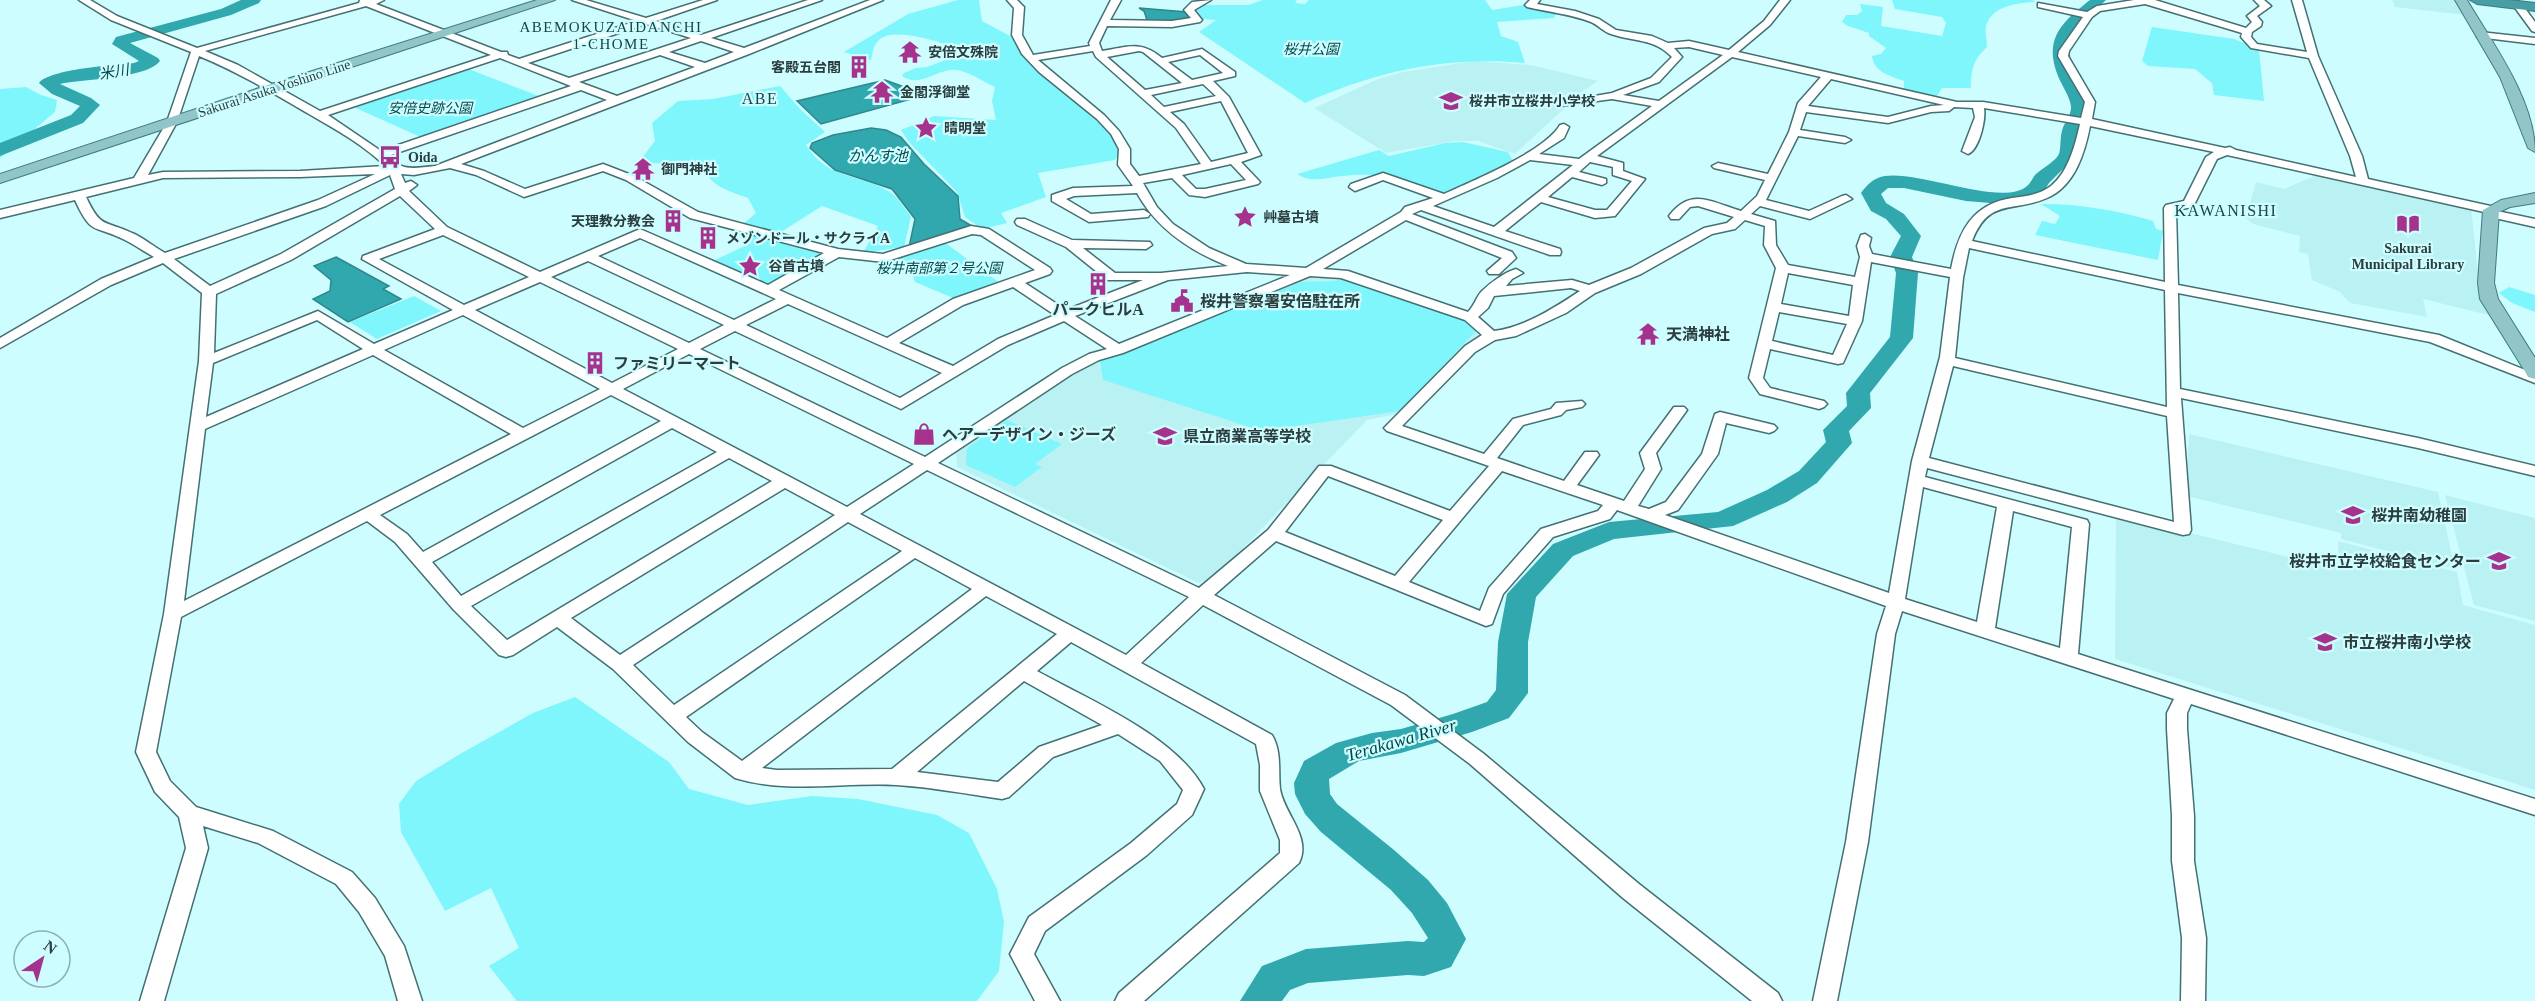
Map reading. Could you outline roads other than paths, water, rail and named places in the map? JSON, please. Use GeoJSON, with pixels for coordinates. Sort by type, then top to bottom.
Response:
{"type":"FeatureCollection","features":[{"type":"Feature","properties":{"kind":"highway"},"geometry":{"type":"LineString","coordinates":[[2477,0],[2535,7]]}},
{"type":"Feature","properties":{"kind":"main road","name":"Sakurai Asuka Yoshino Line"},"geometry":{"type":"LineString","coordinates":[[0,179],[273,88],[549,0]]}},
{"type":"Feature","properties":{"kind":"main road"},"geometry":{"type":"LineString","coordinates":[[2461,0],[2506,77],[2535,148]]}},
{"type":"Feature","properties":{"kind":"main road"},"geometry":{"type":"LineString","coordinates":[[2535,198],[2506,203],[2491,212],[2486,283],[2489,299],[2535,373]]}},
{"type":"Feature","properties":{"kind":"street"},"geometry":{"type":"LineString","coordinates":[[84,0],[114,18],[234,67],[318,115],[380,155],[394,169],[402,191],[443,230],[925,465],[1201,596],[1398,700],[1477,759],[1631,891],[1770,1001]]}},
{"type":"Feature","properties":{"kind":"street"},"geometry":{"type":"LineString","coordinates":[[308,9],[340,0]]}},
{"type":"Feature","properties":{"kind":"street"},"geometry":{"type":"LineString","coordinates":[[196,51],[363,2],[379,0]]}},
{"type":"Feature","properties":{"kind":"street"},"geometry":{"type":"LineString","coordinates":[[577,0],[746,52]]}},
{"type":"Feature","properties":{"kind":"street"},"geometry":{"type":"LineString","coordinates":[[520,62],[712,0]]}},
{"type":"Feature","properties":{"kind":"street"},"geometry":{"type":"LineString","coordinates":[[380,155],[660,51],[817,0]]}},
{"type":"Feature","properties":{"kind":"street"},"geometry":{"type":"LineString","coordinates":[[0,214],[163,175],[300,174],[394,169],[414,172],[437,169],[746,52],[874,0]]}},
{"type":"Feature","properties":{"kind":"street"},"geometry":{"type":"LineString","coordinates":[[1012,0],[1019,6],[1018,39],[1046,74],[1115,132],[1124,145],[1127,158],[1124,165],[1139,185],[1152,209],[1165,224],[1209,252],[1246,268]]}},
{"type":"Feature","properties":{"kind":"street"},"geometry":{"type":"LineString","coordinates":[[1116,0],[1094,42],[1097,51],[1180,126],[1208,166]]}},
{"type":"Feature","properties":{"kind":"street"},"geometry":{"type":"LineString","coordinates":[[1105,23],[1172,24],[1197,20],[1190,10],[1195,4],[1206,0]]}},
{"type":"Feature","properties":{"kind":"street"},"geometry":{"type":"LineString","coordinates":[[1535,0],[1530,5],[1572,13],[1596,21],[1613,32],[1649,38],[1668,46],[1677,57],[1655,80],[1612,96],[1564,104]]}},
{"type":"Feature","properties":{"kind":"street"},"geometry":{"type":"LineString","coordinates":[[1496,232],[1579,165],[1729,54],[1767,23],[1785,0]]}},
{"type":"Feature","properties":{"kind":"street"},"geometry":{"type":"LineString","coordinates":[[2048,0],[2041,4],[2086,14]]}},
{"type":"Feature","properties":{"kind":"street"},"geometry":{"type":"LineString","coordinates":[[1825,1001],[1857,842],[1886,634],[1897,603],[1920,461],[1950,344],[1957,274],[1966,243],[1977,219],[1986,211],[1998,204],[2029,200],[2049,193],[2061,183],[2077,159],[2084,120],[2090,102],[2063,56],[2086,14],[2097,9],[2148,1],[2247,31],[2256,26],[2257,22],[2252,16],[2266,6],[2259,0]]}},
{"type":"Feature","properties":{"kind":"street"},"geometry":{"type":"LineString","coordinates":[[2297,0],[2313,57],[2356,156],[2363,181]]}},
{"type":"Feature","properties":{"kind":"street"},"geometry":{"type":"LineString","coordinates":[[363,2],[443,34],[504,54],[619,101]]}},
{"type":"Feature","properties":{"kind":"street"},"geometry":{"type":"LineString","coordinates":[[2518,5],[2535,29]]}},
{"type":"Feature","properties":{"kind":"street"},"geometry":{"type":"LineString","coordinates":[[2247,31],[2246,37],[2254,46],[2313,57]]}},
{"type":"Feature","properties":{"kind":"street"},"geometry":{"type":"LineString","coordinates":[[2480,35],[2535,41]]}},
{"type":"Feature","properties":{"kind":"street"},"geometry":{"type":"LineString","coordinates":[[1668,46],[1689,44],[1957,105],[1983,105],[2084,120],[2230,150],[2535,223]]}},
{"type":"Feature","properties":{"kind":"street"},"geometry":{"type":"LineString","coordinates":[[1032,58],[1140,48],[1146,50],[1190,84]]}},
{"type":"Feature","properties":{"kind":"street"},"geometry":{"type":"LineString","coordinates":[[139,180],[172,122],[196,51]]}},
{"type":"Feature","properties":{"kind":"street"},"geometry":{"type":"LineString","coordinates":[[660,51],[707,67]]}},
{"type":"Feature","properties":{"kind":"street"},"geometry":{"type":"LineString","coordinates":[[1143,93],[1231,74],[1202,52],[1160,61]]}},
{"type":"Feature","properties":{"kind":"street"},"geometry":{"type":"LineString","coordinates":[[318,115],[504,54]]}},
{"type":"Feature","properties":{"kind":"street"},"geometry":{"type":"LineString","coordinates":[[1828,76],[1802,108],[1794,132],[1772,178],[1758,202],[1745,215],[1731,226],[1708,231],[1636,271],[1590,290],[1561,310],[1510,333],[1491,336],[1470,349],[1392,428],[1650,515],[1897,603],[2185,697],[2535,807]]}},
{"type":"Feature","properties":{"kind":"street"},"geometry":{"type":"LineString","coordinates":[[1144,214],[1089,218],[1056,198],[1073,192],[1139,185],[1255,154],[1224,97],[1205,80]]}},
{"type":"Feature","properties":{"kind":"street"},"geometry":{"type":"LineString","coordinates":[[1612,96],[1663,105]]}},
{"type":"Feature","properties":{"kind":"street"},"geometry":{"type":"LineString","coordinates":[[1163,110],[1224,97]]}},
{"type":"Feature","properties":{"kind":"street"},"geometry":{"type":"LineString","coordinates":[[1802,108],[1888,120],[1931,109],[1955,108],[1957,105]]}},
{"type":"Feature","properties":{"kind":"street"},"geometry":{"type":"LineString","coordinates":[[1968,151],[1980,117],[1978,106]]}},
{"type":"Feature","properties":{"kind":"street"},"geometry":{"type":"LineString","coordinates":[[620,663],[1067,371],[1094,357],[1118,350],[1308,272],[1405,215],[1409,210],[1445,198],[1493,176],[1560,136],[1564,127]]}},
{"type":"Feature","properties":{"kind":"street"},"geometry":{"type":"LineString","coordinates":[[1794,132],[1845,140]]}},
{"type":"Feature","properties":{"kind":"street"},"geometry":{"type":"LineString","coordinates":[[1920,461],[2184,530],[2173,392],[2170,208],[2189,204],[2212,157],[2230,150]]}},
{"type":"Feature","properties":{"kind":"street"},"geometry":{"type":"LineString","coordinates":[[1528,156],[1579,165],[1619,165],[1617,173],[1640,179],[1611,213],[1595,214],[1539,198]]}},
{"type":"Feature","properties":{"kind":"street"},"geometry":{"type":"LineString","coordinates":[[1174,174],[1193,192],[1199,193],[1254,182],[1233,160]]}},
{"type":"Feature","properties":{"kind":"street"},"geometry":{"type":"LineString","coordinates":[[452,165],[480,173],[524,193],[603,167],[630,177],[694,215],[838,254],[884,258],[971,230],[985,232],[1045,271],[958,303],[890,342]]}},
{"type":"Feature","properties":{"kind":"street"},"geometry":{"type":"LineString","coordinates":[[1579,165],[1602,181]]}},
{"type":"Feature","properties":{"kind":"street"},"geometry":{"type":"LineString","coordinates":[[1718,166],[1772,178]]}},
{"type":"Feature","properties":{"kind":"street"},"geometry":{"type":"LineString","coordinates":[[0,344],[106,282],[164,258],[322,203],[394,169]]}},
{"type":"Feature","properties":{"kind":"street"},"geometry":{"type":"LineString","coordinates":[[209,292],[286,257],[437,169]]}},
{"type":"Feature","properties":{"kind":"street"},"geometry":{"type":"LineString","coordinates":[[1354,187],[1383,176],[1445,198]]}},
{"type":"Feature","properties":{"kind":"street"},"geometry":{"type":"LineString","coordinates":[[79,196],[89,217],[98,226],[128,236],[164,258],[209,292]]}},
{"type":"Feature","properties":{"kind":"street"},"geometry":{"type":"LineString","coordinates":[[1758,202],[1810,215],[1846,199]]}},
{"type":"Feature","properties":{"kind":"street"},"geometry":{"type":"LineString","coordinates":[[1675,216],[1686,204],[1698,202],[1771,224],[1770,245],[1783,268],[1756,378],[1765,391],[1819,404]]}},
{"type":"Feature","properties":{"kind":"street"},"geometry":{"type":"LineString","coordinates":[[1422,206],[1555,252]]}},
{"type":"Feature","properties":{"kind":"street"},"geometry":{"type":"LineString","coordinates":[[1405,215],[1507,255],[1510,258],[1494,271]]}},
{"type":"Feature","properties":{"kind":"street"},"geometry":{"type":"LineString","coordinates":[[1021,222],[1070,244],[1112,277],[1166,276],[1246,268],[1343,274],[1470,317],[1491,336]]}},
{"type":"Feature","properties":{"kind":"street"},"geometry":{"type":"LineString","coordinates":[[443,230],[368,259],[1128,664],[1265,740],[1270,765],[1270,791],[1291,840],[1291,857],[1127,1001]]}},
{"type":"Feature","properties":{"kind":"street"},"geometry":{"type":"LineString","coordinates":[[196,428],[640,233],[890,342],[953,372]]}},
{"type":"Feature","properties":{"kind":"street"},"geometry":{"type":"LineString","coordinates":[[1765,344],[1838,360],[1855,321],[1866,256],[1863,246],[1865,238]]}},
{"type":"Feature","properties":{"kind":"street"},"geometry":{"type":"LineString","coordinates":[[1966,243],[2170,287],[2434,338],[2535,378]]}},
{"type":"Feature","properties":{"kind":"street"},"geometry":{"type":"LineString","coordinates":[[1070,244],[1146,245]]}},
{"type":"Feature","properties":{"kind":"street"},"geometry":{"type":"LineString","coordinates":[[769,290],[828,256],[838,254]]}},
{"type":"Feature","properties":{"kind":"street"},"geometry":{"type":"LineString","coordinates":[[588,256],[607,262],[734,326],[901,404],[1003,342],[1166,276]]}},
{"type":"Feature","properties":{"kind":"street"},"geometry":{"type":"LineString","coordinates":[[1866,256],[1957,274]]}},
{"type":"Feature","properties":{"kind":"street"},"geometry":{"type":"LineString","coordinates":[[1783,268],[1860,282]]}},
{"type":"Feature","properties":{"kind":"street"},"geometry":{"type":"LineString","coordinates":[[1470,317],[1483,305],[1489,292],[1507,276],[1516,273]]}},
{"type":"Feature","properties":{"kind":"street"},"geometry":{"type":"LineString","coordinates":[[1016,283],[1118,350]]}},
{"type":"Feature","properties":{"kind":"street"},"geometry":{"type":"LineString","coordinates":[[1489,292],[1572,284],[1590,290]]}},
{"type":"Feature","properties":{"kind":"street"},"geometry":{"type":"LineString","coordinates":[[209,292],[206,362],[173,614],[146,752],[162,786],[189,813],[265,837],[344,878],[367,905],[396,953],[410,1001]]}},
{"type":"Feature","properties":{"kind":"street"},"geometry":{"type":"LineString","coordinates":[[173,614],[788,298]]}},
{"type":"Feature","properties":{"kind":"street"},"geometry":{"type":"LineString","coordinates":[[1773,307],[1855,321]]}},
{"type":"Feature","properties":{"kind":"street"},"geometry":{"type":"LineString","coordinates":[[206,362],[318,315],[374,350],[523,434]]}},
{"type":"Feature","properties":{"kind":"street"},"geometry":{"type":"LineString","coordinates":[[1946,360],[2174,413]]}},
{"type":"Feature","properties":{"kind":"street"},"geometry":{"type":"LineString","coordinates":[[2173,392],[2418,442],[2535,471]]}},
{"type":"Feature","properties":{"kind":"street"},"geometry":{"type":"LineString","coordinates":[[1398,584],[1453,518],[1518,422],[1556,412],[1561,406],[1577,404]]}},
{"type":"Feature","properties":{"kind":"street"},"geometry":{"type":"LineString","coordinates":[[1274,534],[1486,620],[1495,592],[1547,533],[1604,514],[1621,505],[1653,469],[1648,453],[1679,410]]}},
{"type":"Feature","properties":{"kind":"street"},"geometry":{"type":"LineString","coordinates":[[1650,515],[1672,506],[1710,454],[1720,417],[1769,428]]}},
{"type":"Feature","properties":{"kind":"street"},"geometry":{"type":"LineString","coordinates":[[421,561],[671,422]]}},
{"type":"Feature","properties":{"kind":"street"},"geometry":{"type":"LineString","coordinates":[[459,605],[728,452]]}},
{"type":"Feature","properties":{"kind":"street"},"geometry":{"type":"LineString","coordinates":[[1568,487],[1591,454]]}},
{"type":"Feature","properties":{"kind":"street"},"geometry":{"type":"LineString","coordinates":[[1128,664],[1201,596],[1274,534],[1325,469],[1453,518]]}},
{"type":"Feature","properties":{"kind":"street"},"geometry":{"type":"LineString","coordinates":[[1917,480],[2081,524],[2068,658]]}},
{"type":"Feature","properties":{"kind":"street"},"geometry":{"type":"LineString","coordinates":[[368,514],[401,538],[459,605],[506,650],[783,482]]}},
{"type":"Feature","properties":{"kind":"street"},"geometry":{"type":"LineString","coordinates":[[1985,632],[2006,504]]}},
{"type":"Feature","properties":{"kind":"street"},"geometry":{"type":"LineString","coordinates":[[673,716],[914,551]]}},
{"type":"Feature","properties":{"kind":"street"},"geometry":{"type":"LineString","coordinates":[[742,772],[985,588]]}},
{"type":"Feature","properties":{"kind":"street"},"geometry":{"type":"LineString","coordinates":[[558,618],[620,663],[695,737],[742,772],[777,778],[897,777],[1002,791],[1046,752],[1120,726]]}},
{"type":"Feature","properties":{"kind":"street"},"geometry":{"type":"LineString","coordinates":[[897,777],[1070,633]]}},
{"type":"Feature","properties":{"kind":"street"},"geometry":{"type":"LineString","coordinates":[[1023,672],[1120,726],[1167,756],[1194,789],[1185,809],[1139,849],[1037,924],[1022,954],[1048,1001]]}},
{"type":"Feature","properties":{"kind":"street"},"geometry":{"type":"LineString","coordinates":[[2185,697],[2177,713],[2177,721],[2183,816],[2182,861],[2194,938],[2193,1001]]}},
{"type":"Feature","properties":{"kind":"street"},"geometry":{"type":"LineString","coordinates":[[152,1001],[197,848],[189,813]]}},
{"type":"Feature","properties":{"kind":"water"},"geometry":{"type":"Polygon","coordinates":[[[1139,8],[1187,12],[1193,20],[1148,23],[1144,11],[1139,8]]]}},
{"type":"Feature","properties":{"kind":"water"},"geometry":{"type":"Polygon","coordinates":[[[885,80],[926,95],[821,124],[797,101],[885,80]]]}},
{"type":"Feature","properties":{"kind":"water","name":"かんす池"},"geometry":{"type":"Polygon","coordinates":[[[871,128],[886,130],[901,137],[924,164],[958,196],[960,219],[972,226],[909,247],[915,219],[892,189],[835,170],[810,148],[812,143],[833,135],[871,128]]]}},
{"type":"Feature","properties":{"kind":"water"},"geometry":{"type":"Polygon","coordinates":[[[336,257],[389,286],[383,289],[401,299],[348,322],[313,299],[330,291],[331,280],[314,266],[336,257]]]}},
{"type":"Feature","properties":{"kind":"waterway","name":"米川"},"geometry":{"type":"LineString","coordinates":[[0,150],[77,119],[91,105],[47,83],[58,79],[138,67],[152,61],[120,44],[122,40],[226,12],[254,0]]}},
{"type":"Feature","properties":{"kind":"waterway","name":"Terakawa River"},"geometry":{"type":"LineString","coordinates":[[1260,1001],[1276,978],[1306,966],[1408,958],[1424,959],[1438,955],[1447,939],[1434,914],[1415,890],[1325,814],[1313,794],[1311,781],[1316,770],[1348,752],[1372,745],[1401,741],[1461,724],[1498,710],[1512,693],[1513,642],[1522,594],[1563,550],[1609,531],[1723,520],[1777,496],[1808,477],[1839,443],[1836,430],[1859,408],[1858,393],[1901,338],[1907,273],[1901,257],[1911,236],[1893,215],[1878,207],[1871,193],[1883,182],[1904,182],[1966,195],[2003,198],[2026,195],[2035,190],[2041,180],[2068,155],[2071,128],[2080,114],[2078,100],[2062,66],[2060,54],[2064,34],[2078,17],[2099,0]]}},
{"type":"Feature","properties":{"kind":"place","name":"安倍文殊院"},"geometry":{"type":"Point","coordinates":[910,52]}},
{"type":"Feature","properties":{"kind":"place","name":"客殿五台閣"},"geometry":{"type":"Point","coordinates":[859,67]}},
{"type":"Feature","properties":{"kind":"place","name":"金閣浮御堂"},"geometry":{"type":"Point","coordinates":[882,92]}},
{"type":"Feature","properties":{"kind":"place","name":"桜井市立桜井小学校"},"geometry":{"type":"Point","coordinates":[1451,101]}},
{"type":"Feature","properties":{"kind":"place","name":"晴明堂"},"geometry":{"type":"Point","coordinates":[926,128]}},
{"type":"Feature","properties":{"kind":"place","name":"Oida"},"geometry":{"type":"Point","coordinates":[390,157]}},
{"type":"Feature","properties":{"kind":"place","name":"御門神社"},"geometry":{"type":"Point","coordinates":[643,169]}},
{"type":"Feature","properties":{"kind":"place","name":"艸墓古墳"},"geometry":{"type":"Point","coordinates":[1245,217]}},
{"type":"Feature","properties":{"kind":"place","name":"天理教分教会"},"geometry":{"type":"Point","coordinates":[673,221]}},
{"type":"Feature","properties":{"kind":"place","name":"Sakurai Municipal Library"},"geometry":{"type":"Point","coordinates":[2408,224]}},
{"type":"Feature","properties":{"kind":"place","name":"メゾンドール・サクライA"},"geometry":{"type":"Point","coordinates":[708,238]}},
{"type":"Feature","properties":{"kind":"place","name":"谷首古墳"},"geometry":{"type":"Point","coordinates":[750,266]}},
{"type":"Feature","properties":{"kind":"place","name":"パークヒルA"},"geometry":{"type":"Point","coordinates":[1098,284]}},
{"type":"Feature","properties":{"kind":"place","name":"桜井警察署安倍駐在所"},"geometry":{"type":"Point","coordinates":[1182,301]}},
{"type":"Feature","properties":{"kind":"place","name":"天満神社"},"geometry":{"type":"Point","coordinates":[1648,334]}},
{"type":"Feature","properties":{"kind":"place","name":"ファミリーマート"},"geometry":{"type":"Point","coordinates":[595,363]}},
{"type":"Feature","properties":{"kind":"place","name":"ヘアーデザイン・ジーズ"},"geometry":{"type":"Point","coordinates":[924,434]}},
{"type":"Feature","properties":{"kind":"place","name":"県立商業高等学校"},"geometry":{"type":"Point","coordinates":[1165,436]}},
{"type":"Feature","properties":{"kind":"place","name":"桜井南幼稚園"},"geometry":{"type":"Point","coordinates":[2353,515]}},
{"type":"Feature","properties":{"kind":"place","name":"桜井市立学校給食センター"},"geometry":{"type":"Point","coordinates":[2499,561]}},
{"type":"Feature","properties":{"kind":"place","name":"市立桜井南小学校"},"geometry":{"type":"Point","coordinates":[2325,642]}},
{"type":"Feature","properties":{"kind":"district","name":"ABEMOKUZAIDANCHI 1-CHOME"},"geometry":{"type":"Point","coordinates":[611,36]}},
{"type":"Feature","properties":{"kind":"district","name":"ABE"},"geometry":{"type":"Point","coordinates":[760,98]}},
{"type":"Feature","properties":{"kind":"district","name":"KAWANISHI"},"geometry":{"type":"Point","coordinates":[2226,210]}},
{"type":"Feature","properties":{"kind":"park label","name":"桜井公園"},"geometry":{"type":"Point","coordinates":[1311,49]}},
{"type":"Feature","properties":{"kind":"park label","name":"安倍史跡公園"},"geometry":{"type":"Point","coordinates":[430,108]}},
{"type":"Feature","properties":{"kind":"park label","name":"桜井南部第２号公園"},"geometry":{"type":"Point","coordinates":[939,268]}}]}
